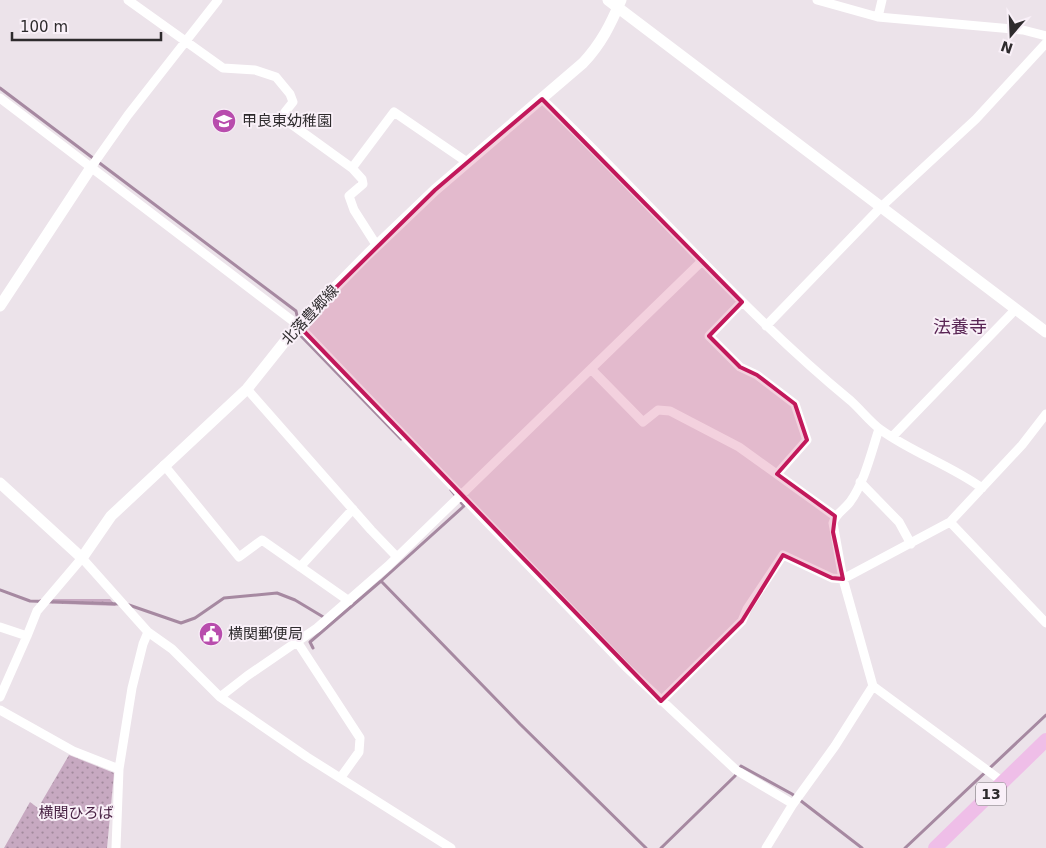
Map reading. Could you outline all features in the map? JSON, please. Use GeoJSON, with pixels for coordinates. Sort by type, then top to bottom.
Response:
{"type":"FeatureCollection","features":[{"type":"Feature","properties":{"kind":"main road"},"geometry":{"type":"LineString","coordinates":[[608,0],[619,4],[1046,332]]}},
{"type":"Feature","properties":{"kind":"main road","name":"北落豊郷線"},"geometry":{"type":"LineString","coordinates":[[82,558],[112,516],[164,465],[247,389],[298,325],[377,246],[467,162],[542,99],[597,48],[619,4]]}},
{"type":"Feature","properties":{"kind":"main road"},"geometry":{"type":"LineString","coordinates":[[0,306],[92,166]]}},
{"type":"Feature","properties":{"kind":"main road"},"geometry":{"type":"LineString","coordinates":[[0,483],[82,558]]}},
{"type":"Feature","properties":{"kind":"main road","name":"13"},"geometry":{"type":"LineString","coordinates":[[935,848],[1046,740]]}},
{"type":"Feature","properties":{"kind":"street"},"geometry":{"type":"LineString","coordinates":[[128,0],[184,42],[223,68],[255,70],[276,77],[290,94],[293,102],[285,112],[287,120],[352,168],[362,179],[363,184],[349,196],[354,210],[377,246]]}},
{"type":"Feature","properties":{"kind":"street"},"geometry":{"type":"LineString","coordinates":[[92,166],[184,42],[218,0]]}},
{"type":"Feature","properties":{"kind":"street"},"geometry":{"type":"LineString","coordinates":[[817,0],[878,17],[1023,30],[1046,36]]}},
{"type":"Feature","properties":{"kind":"street"},"geometry":{"type":"LineString","coordinates":[[878,17],[882,0]]}},
{"type":"Feature","properties":{"kind":"street"},"geometry":{"type":"LineString","coordinates":[[766,326],[881,207],[976,119],[1046,43]]}},
{"type":"Feature","properties":{"kind":"street"},"geometry":{"type":"LineString","coordinates":[[0,98],[92,166],[298,325],[661,701],[736,770],[793,804]]}},
{"type":"Feature","properties":{"kind":"street"},"geometry":{"type":"LineString","coordinates":[[542,99],[806,365],[856,405],[879,429],[911,450],[950,467],[982,488]]}},
{"type":"Feature","properties":{"kind":"street"},"geometry":{"type":"LineString","coordinates":[[352,168],[394,112],[467,162]]}},
{"type":"Feature","properties":{"kind":"street"},"geometry":{"type":"LineString","coordinates":[[220,698],[247,676],[298,643],[349,601],[462,495],[702,262]]}},
{"type":"Feature","properties":{"kind":"street"},"geometry":{"type":"LineString","coordinates":[[742,302],[709,336],[740,367],[757,375],[795,404],[807,440],[777,474]]}},
{"type":"Feature","properties":{"kind":"street"},"geometry":{"type":"LineString","coordinates":[[892,438],[1016,310]]}},
{"type":"Feature","properties":{"kind":"street"},"geometry":{"type":"LineString","coordinates":[[591,369],[643,422],[658,410],[670,411],[739,447],[835,516]]}},
{"type":"Feature","properties":{"kind":"street"},"geometry":{"type":"LineString","coordinates":[[247,389],[352,509],[397,557]]}},
{"type":"Feature","properties":{"kind":"street"},"geometry":{"type":"LineString","coordinates":[[661,701],[742,621],[747,610],[783,555],[832,578],[843,579],[911,544],[950,522],[1022,445],[1046,414]]}},
{"type":"Feature","properties":{"kind":"street"},"geometry":{"type":"LineString","coordinates":[[879,429],[860,482],[850,502],[835,516],[833,532],[843,579],[873,686],[1003,782]]}},
{"type":"Feature","properties":{"kind":"street"},"geometry":{"type":"LineString","coordinates":[[164,465],[239,557],[262,540],[349,601]]}},
{"type":"Feature","properties":{"kind":"street"},"geometry":{"type":"LineString","coordinates":[[860,482],[899,522],[911,544]]}},
{"type":"Feature","properties":{"kind":"street"},"geometry":{"type":"LineString","coordinates":[[300,567],[352,509]]}},
{"type":"Feature","properties":{"kind":"street"},"geometry":{"type":"LineString","coordinates":[[950,522],[1046,623]]}},
{"type":"Feature","properties":{"kind":"street"},"geometry":{"type":"LineString","coordinates":[[0,697],[37,612],[82,558],[148,632],[172,649],[220,698],[269,732],[451,848]]}},
{"type":"Feature","properties":{"kind":"street"},"geometry":{"type":"LineString","coordinates":[[0,627],[28,636]]}},
{"type":"Feature","properties":{"kind":"street"},"geometry":{"type":"LineString","coordinates":[[116,848],[119,769],[132,688],[143,644],[148,632]]}},
{"type":"Feature","properties":{"kind":"street"},"geometry":{"type":"LineString","coordinates":[[298,643],[360,738],[359,752],[341,777]]}},
{"type":"Feature","properties":{"kind":"street"},"geometry":{"type":"LineString","coordinates":[[766,848],[793,804],[840,739],[873,686]]}},
{"type":"Feature","properties":{"kind":"street"},"geometry":{"type":"LineString","coordinates":[[0,710],[73,751],[119,769]]}},
{"type":"Feature","properties":{"kind":"highlighted area"},"geometry":{"type":"Polygon","coordinates":[[[542,99],[742,302],[709,336],[740,367],[757,375],[795,404],[807,440],[777,474],[835,516],[833,532],[843,579],[832,578],[783,555],[742,621],[661,701],[298,325],[435,190],[542,99]]]}},
{"type":"Feature","properties":{"kind":"green space"},"geometry":{"type":"Polygon","coordinates":[[[40,599],[110,599],[116,606],[37,603],[40,599]]]}},
{"type":"Feature","properties":{"kind":"green space","name":"横関ひろば"},"geometry":{"type":"Polygon","coordinates":[[[69,755],[114,773],[107,848],[4,848],[30,802],[38,808],[69,755]]]}},
{"type":"Feature","properties":{"kind":"waterway"},"geometry":{"type":"LineString","coordinates":[[0,88],[296,311],[298,320]]}},
{"type":"Feature","properties":{"kind":"waterway"},"geometry":{"type":"LineString","coordinates":[[300,331],[301,336],[401,439]]}},
{"type":"Feature","properties":{"kind":"waterway"},"geometry":{"type":"LineString","coordinates":[[381,581],[464,506],[451,490]]}},
{"type":"Feature","properties":{"kind":"waterway"},"geometry":{"type":"LineString","coordinates":[[313,648],[310,642],[381,581],[520,724],[646,848]]}},
{"type":"Feature","properties":{"kind":"waterway"},"geometry":{"type":"LineString","coordinates":[[0,590],[30,601],[120,604]]}},
{"type":"Feature","properties":{"kind":"waterway"},"geometry":{"type":"LineString","coordinates":[[126,604],[181,623],[195,618],[224,598],[277,593],[295,600],[325,618]]}},
{"type":"Feature","properties":{"kind":"waterway"},"geometry":{"type":"LineString","coordinates":[[905,848],[1046,715]]}},
{"type":"Feature","properties":{"kind":"waterway"},"geometry":{"type":"LineString","coordinates":[[661,848],[735,776],[741,766],[792,794],[862,848]]}},
{"type":"Feature","properties":{"kind":"place","name":"甲良東幼稚園"},"geometry":{"type":"Point","coordinates":[224,121]}},
{"type":"Feature","properties":{"kind":"place","name":"横関郵便局"},"geometry":{"type":"Point","coordinates":[211,634]}},
{"type":"Feature","properties":{"kind":"district","name":"法養寺"},"geometry":{"type":"Point","coordinates":[960,326]}}]}
